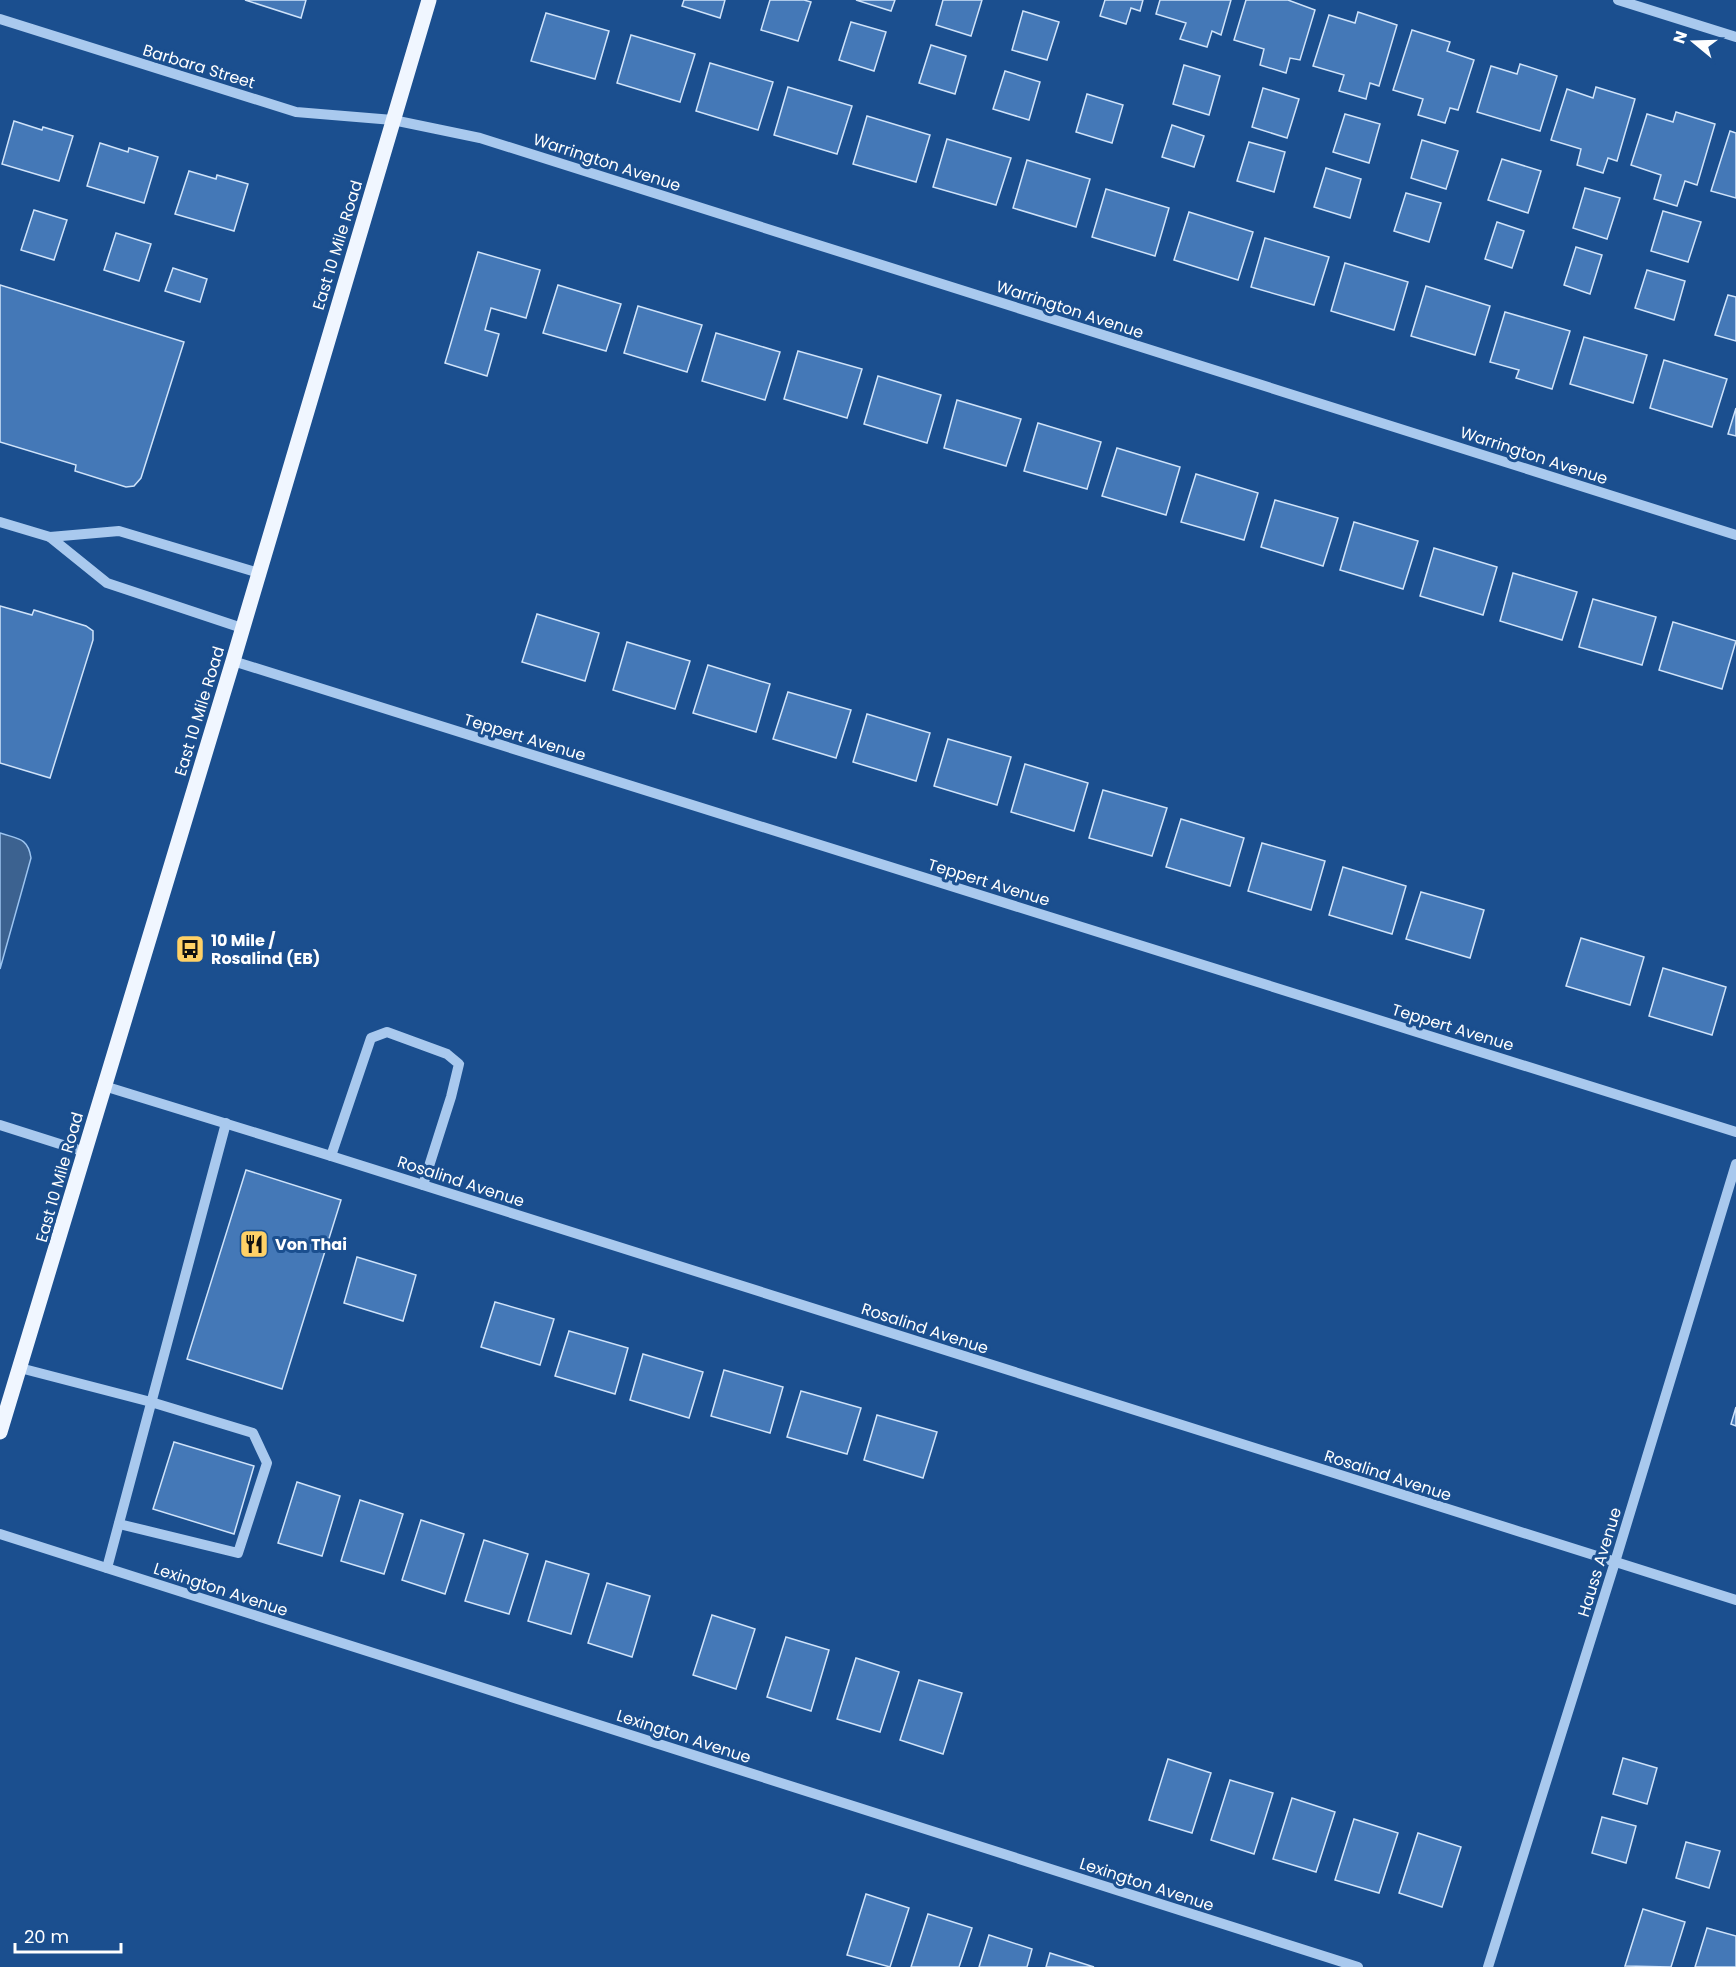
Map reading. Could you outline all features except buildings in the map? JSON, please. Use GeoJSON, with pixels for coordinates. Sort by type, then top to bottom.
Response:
{"type":"FeatureCollection","features":[{"type":"Feature","properties":{"kind":"main road","name":"East 10 Mile Road"},"geometry":{"type":"LineString","coordinates":[[0,1432],[233,661],[429,0]]}},
{"type":"Feature","properties":{"kind":"street"},"geometry":{"type":"LineString","coordinates":[[1618,0],[1736,37]]}},
{"type":"Feature","properties":{"kind":"street","name":"Barbara Street"},"geometry":{"type":"LineString","coordinates":[[0,20],[296,112],[393,120]]}},
{"type":"Feature","properties":{"kind":"street","name":"Warrington Avenue"},"geometry":{"type":"LineString","coordinates":[[393,120],[480,138],[1736,535]]}},
{"type":"Feature","properties":{"kind":"street"},"geometry":{"type":"LineString","coordinates":[[0,522],[50,537],[119,531],[259,573]]}},
{"type":"Feature","properties":{"kind":"street"},"geometry":{"type":"LineString","coordinates":[[50,537],[107,583],[243,627]]}},
{"type":"Feature","properties":{"kind":"street","name":"Teppert Avenue"},"geometry":{"type":"LineString","coordinates":[[233,661],[1736,1132]]}},
{"type":"Feature","properties":{"kind":"street"},"geometry":{"type":"LineString","coordinates":[[331,1156],[371,1038],[387,1032],[447,1054],[459,1064],[423,1185]]}},
{"type":"Feature","properties":{"kind":"street","name":"Rosalind Avenue"},"geometry":{"type":"LineString","coordinates":[[104,1086],[1736,1600]]}},
{"type":"Feature","properties":{"kind":"street"},"geometry":{"type":"LineString","coordinates":[[107,1569],[226,1123]]}},
{"type":"Feature","properties":{"kind":"street"},"geometry":{"type":"LineString","coordinates":[[0,1125],[85,1152]]}},
{"type":"Feature","properties":{"kind":"street","name":"Hauss Avenue"},"geometry":{"type":"LineString","coordinates":[[1488,1967],[1615,1562],[1736,1164]]}},
{"type":"Feature","properties":{"kind":"street"},"geometry":{"type":"LineString","coordinates":[[20,1368],[151,1402],[252,1433],[267,1463],[238,1553],[119,1524]]}},
{"type":"Feature","properties":{"kind":"street","name":"Lexington Avenue"},"geometry":{"type":"LineString","coordinates":[[0,1534],[1358,1967]]}},
{"type":"Feature","properties":{"kind":"water"},"geometry":{"type":"Polygon","coordinates":[[[0,833],[24,842],[30,851],[31,858],[0,969],[0,833]]]}},
{"type":"Feature","properties":{"kind":"place","name":"10 Mile / Rosalind (EB)"},"geometry":{"type":"Point","coordinates":[190,949]}},
{"type":"Feature","properties":{"kind":"place","name":"Von Thai"},"geometry":{"type":"Point","coordinates":[254,1244]}}]}
